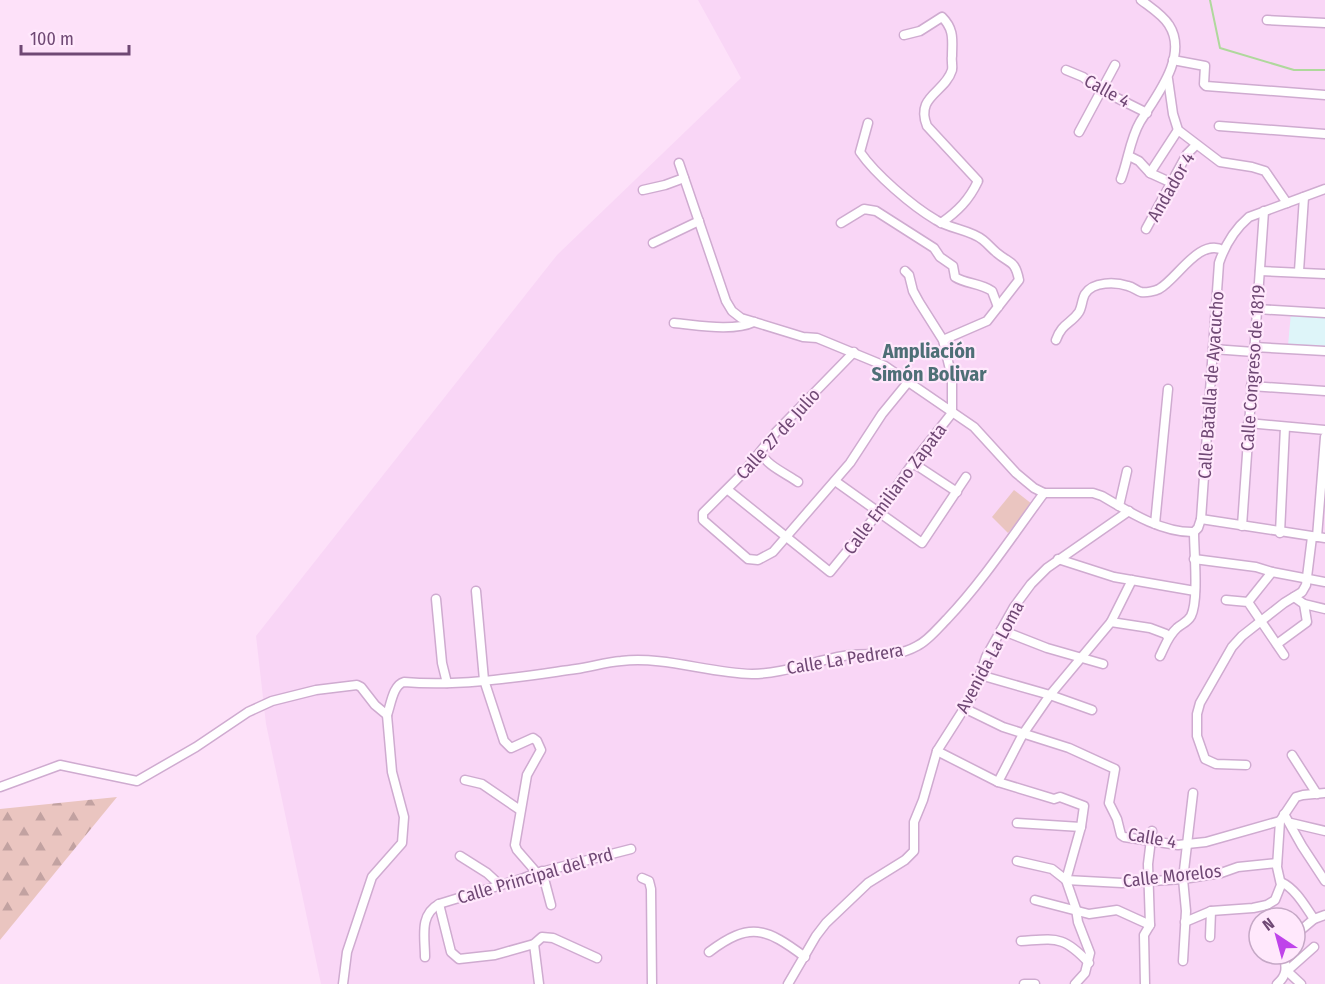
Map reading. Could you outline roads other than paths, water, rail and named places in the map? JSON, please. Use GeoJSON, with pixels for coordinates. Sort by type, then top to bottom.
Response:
{"type":"FeatureCollection","features":[{"type":"Feature","properties":{"kind":"street"},"geometry":{"type":"LineString","coordinates":[[1121,179],[1140,123],[1168,78],[1173,60],[1175,39],[1168,22],[1141,0]]}},
{"type":"Feature","properties":{"kind":"street"},"geometry":{"type":"LineString","coordinates":[[904,35],[920,32],[942,17],[953,37],[952,69],[933,93],[923,115],[927,126],[978,181],[968,199],[941,223]]}},
{"type":"Feature","properties":{"kind":"street"},"geometry":{"type":"LineString","coordinates":[[1267,20],[1325,23]]}},
{"type":"Feature","properties":{"kind":"street"},"geometry":{"type":"LineString","coordinates":[[1173,60],[1205,66],[1204,86],[1325,95]]}},
{"type":"Feature","properties":{"kind":"street"},"geometry":{"type":"LineString","coordinates":[[1079,132],[1115,65]]}},
{"type":"Feature","properties":{"kind":"street","name":"Calle 4"},"geometry":{"type":"LineString","coordinates":[[1066,70],[1074,72],[1100,90],[1148,113]]}},
{"type":"Feature","properties":{"kind":"street"},"geometry":{"type":"LineString","coordinates":[[1168,78],[1173,114],[1178,130],[1220,162],[1264,171],[1287,203]]}},
{"type":"Feature","properties":{"kind":"street"},"geometry":{"type":"LineString","coordinates":[[868,123],[860,152],[866,160],[898,190],[941,223],[983,239],[999,255],[1013,262],[1019,280],[987,321],[942,340]]}},
{"type":"Feature","properties":{"kind":"street"},"geometry":{"type":"LineString","coordinates":[[1219,126],[1325,134]]}},
{"type":"Feature","properties":{"kind":"street","name":"Andador 4"},"geometry":{"type":"LineString","coordinates":[[1150,173],[1178,130]]}},
{"type":"Feature","properties":{"kind":"street","name":"Andador 4"},"geometry":{"type":"LineString","coordinates":[[1146,229],[1187,154],[1196,145]]}},
{"type":"Feature","properties":{"kind":"street"},"geometry":{"type":"LineString","coordinates":[[1129,156],[1139,161],[1150,173],[1172,183]]}},
{"type":"Feature","properties":{"kind":"street"},"geometry":{"type":"LineString","coordinates":[[679,163],[726,302],[741,318],[804,337],[817,338],[885,366],[909,381],[981,435],[1016,473],[1044,493],[1094,493],[1155,524],[1194,532]]}},
{"type":"Feature","properties":{"kind":"street"},"geometry":{"type":"LineString","coordinates":[[643,190],[684,178]]}},
{"type":"Feature","properties":{"kind":"street","name":"Calle Batalla de Ayacucho"},"geometry":{"type":"LineString","coordinates":[[1201,519],[1219,263],[1223,250],[1239,225],[1250,217],[1325,189]]}},
{"type":"Feature","properties":{"kind":"street"},"geometry":{"type":"LineString","coordinates":[[1299,271],[1304,197]]}},
{"type":"Feature","properties":{"kind":"street"},"geometry":{"type":"LineString","coordinates":[[841,223],[864,209],[876,211],[934,248],[939,257],[953,266],[955,277],[992,291],[998,307]]}},
{"type":"Feature","properties":{"kind":"street","name":"Calle Congreso de 1819"},"geometry":{"type":"LineString","coordinates":[[1242,526],[1264,210]]}},
{"type":"Feature","properties":{"kind":"street"},"geometry":{"type":"LineString","coordinates":[[653,243],[699,221]]}},
{"type":"Feature","properties":{"kind":"street"},"geometry":{"type":"LineString","coordinates":[[1056,340],[1059,330],[1080,311],[1085,294],[1096,285],[1128,286],[1143,293],[1159,289],[1204,250],[1217,247],[1223,250]]}},
{"type":"Feature","properties":{"kind":"street"},"geometry":{"type":"LineString","coordinates":[[1260,270],[1325,274]]}},
{"type":"Feature","properties":{"kind":"street","name":"Calle Emiliano Zapata"},"geometry":{"type":"LineString","coordinates":[[788,536],[831,572],[879,512],[952,412],[952,378],[942,340],[913,291],[909,274],[905,271]]}},
{"type":"Feature","properties":{"kind":"street"},"geometry":{"type":"LineString","coordinates":[[1257,309],[1325,313]]}},
{"type":"Feature","properties":{"kind":"street"},"geometry":{"type":"LineString","coordinates":[[674,323],[742,327],[754,322]]}},
{"type":"Feature","properties":{"kind":"street"},"geometry":{"type":"LineString","coordinates":[[1213,349],[1325,351]]}},
{"type":"Feature","properties":{"kind":"street","name":"Calle 27 de Julio"},"geometry":{"type":"LineString","coordinates":[[788,536],[773,552],[758,560],[748,558],[703,520],[702,516],[728,490],[776,432],[854,352]]}},
{"type":"Feature","properties":{"kind":"street"},"geometry":{"type":"LineString","coordinates":[[728,490],[788,536],[850,463],[882,414],[909,381]]}},
{"type":"Feature","properties":{"kind":"street"},"geometry":{"type":"LineString","coordinates":[[1251,386],[1325,391]]}},
{"type":"Feature","properties":{"kind":"street"},"geometry":{"type":"LineString","coordinates":[[1155,524],[1168,389]]}},
{"type":"Feature","properties":{"kind":"street"},"geometry":{"type":"LineString","coordinates":[[1248,423],[1325,430]]}},
{"type":"Feature","properties":{"kind":"street"},"geometry":{"type":"LineString","coordinates":[[1280,532],[1284,427]]}},
{"type":"Feature","properties":{"kind":"street"},"geometry":{"type":"LineString","coordinates":[[1246,765],[1216,764],[1205,759],[1197,736],[1197,714],[1200,704],[1232,647],[1261,621],[1302,592],[1318,537],[1325,437]]}},
{"type":"Feature","properties":{"kind":"street"},"geometry":{"type":"LineString","coordinates":[[761,452],[761,456],[798,482]]}},
{"type":"Feature","properties":{"kind":"street"},"geometry":{"type":"LineString","coordinates":[[913,463],[957,492]]}},
{"type":"Feature","properties":{"kind":"street"},"geometry":{"type":"LineString","coordinates":[[1119,506],[1127,471]]}},
{"type":"Feature","properties":{"kind":"street"},"geometry":{"type":"LineString","coordinates":[[835,481],[922,543],[966,477]]}},
{"type":"Feature","properties":{"kind":"street","name":"Calle La Pedrera"},"geometry":{"type":"LineString","coordinates":[[387,715],[399,683],[484,680],[629,661],[664,662],[752,674],[805,665],[831,657],[854,654],[881,656],[898,653],[918,646],[963,602],[1044,493]]}},
{"type":"Feature","properties":{"kind":"street","name":"Avenida La Loma"},"geometry":{"type":"LineString","coordinates":[[805,957],[816,936],[834,915],[868,883],[905,860],[914,851],[914,822],[923,801],[937,751],[974,693],[986,657],[1031,584],[1058,559],[1129,512]]}},
{"type":"Feature","properties":{"kind":"street"},"geometry":{"type":"LineString","coordinates":[[1160,656],[1168,638],[1190,617],[1195,591],[1194,532],[1201,519],[1318,537]]}},
{"type":"Feature","properties":{"kind":"street"},"geometry":{"type":"LineString","coordinates":[[1058,559],[1114,577],[1195,591]]}},
{"type":"Feature","properties":{"kind":"street"},"geometry":{"type":"LineString","coordinates":[[1194,559],[1256,567],[1325,582]]}},
{"type":"Feature","properties":{"kind":"street"},"geometry":{"type":"LineString","coordinates":[[1248,602],[1272,572]]}},
{"type":"Feature","properties":{"kind":"street"},"geometry":{"type":"LineString","coordinates":[[998,782],[1023,734],[1050,695],[1111,622],[1132,580]]}},
{"type":"Feature","properties":{"kind":"street"},"geometry":{"type":"LineString","coordinates":[[476,591],[484,680],[504,741],[511,748],[533,738],[541,750],[527,776],[515,845],[517,850],[540,872],[551,904]]}},
{"type":"Feature","properties":{"kind":"street"},"geometry":{"type":"LineString","coordinates":[[1294,597],[1304,604],[1325,609]]}},
{"type":"Feature","properties":{"kind":"street"},"geometry":{"type":"LineString","coordinates":[[436,599],[442,663],[447,683]]}},
{"type":"Feature","properties":{"kind":"street"},"geometry":{"type":"LineString","coordinates":[[1226,600],[1248,602]]}},
{"type":"Feature","properties":{"kind":"street"},"geometry":{"type":"LineString","coordinates":[[1248,602],[1284,655]]}},
{"type":"Feature","properties":{"kind":"street"},"geometry":{"type":"LineString","coordinates":[[1277,644],[1307,622],[1304,604]]}},
{"type":"Feature","properties":{"kind":"street"},"geometry":{"type":"LineString","coordinates":[[1111,622],[1150,628],[1166,634],[1168,638]]}},
{"type":"Feature","properties":{"kind":"street"},"geometry":{"type":"LineString","coordinates":[[1001,630],[1079,658],[1103,664]]}},
{"type":"Feature","properties":{"kind":"street"},"geometry":{"type":"LineString","coordinates":[[980,675],[1050,695],[1092,711]]}},
{"type":"Feature","properties":{"kind":"street"},"geometry":{"type":"LineString","coordinates":[[0,787],[60,765],[137,781],[196,747],[248,712],[280,698],[357,684],[387,715],[392,772],[404,817],[402,843],[372,877],[346,952],[343,984]]}},
{"type":"Feature","properties":{"kind":"street","name":"Calle 4"},"geometry":{"type":"LineString","coordinates":[[964,708],[1023,734],[1083,753],[1115,769],[1109,803],[1117,819],[1121,835],[1151,842],[1206,843],[1282,817],[1296,797],[1321,794]]}},
{"type":"Feature","properties":{"kind":"street"},"geometry":{"type":"LineString","coordinates":[[937,751],[998,782],[1054,799],[1060,797],[1084,806],[1081,827],[1066,880]]}},
{"type":"Feature","properties":{"kind":"street"},"geometry":{"type":"LineString","coordinates":[[1292,755],[1321,794]]}},
{"type":"Feature","properties":{"kind":"street"},"geometry":{"type":"LineString","coordinates":[[465,780],[482,784],[520,810]]}},
{"type":"Feature","properties":{"kind":"street"},"geometry":{"type":"LineString","coordinates":[[1183,961],[1185,922],[1183,879],[1193,793]]}},
{"type":"Feature","properties":{"kind":"street"},"geometry":{"type":"LineString","coordinates":[[1185,922],[1210,911],[1253,908],[1267,905],[1275,900],[1281,882],[1277,862],[1282,817],[1291,823],[1325,831]]}},
{"type":"Feature","properties":{"kind":"street"},"geometry":{"type":"LineString","coordinates":[[1017,823],[1081,827]]}},
{"type":"Feature","properties":{"kind":"street"},"geometry":{"type":"LineString","coordinates":[[1291,823],[1302,846],[1325,881]]}},
{"type":"Feature","properties":{"kind":"street"},"geometry":{"type":"LineString","coordinates":[[1144,984],[1144,935],[1150,925],[1148,864],[1152,831]]}},
{"type":"Feature","properties":{"kind":"street","name":"Calle Principal del Prd"},"geometry":{"type":"LineString","coordinates":[[439,904],[540,872],[631,849]]}},
{"type":"Feature","properties":{"kind":"street"},"geometry":{"type":"LineString","coordinates":[[459,856],[487,873],[500,885]]}},
{"type":"Feature","properties":{"kind":"street"},"geometry":{"type":"LineString","coordinates":[[1017,861],[1052,869],[1066,880],[1090,953],[1085,973],[1075,984]]}},
{"type":"Feature","properties":{"kind":"street","name":"Calle Morelos"},"geometry":{"type":"LineString","coordinates":[[1066,880],[1122,883],[1183,879],[1221,873],[1238,867],[1277,862]]}},
{"type":"Feature","properties":{"kind":"street"},"geometry":{"type":"LineString","coordinates":[[642,878],[648,881],[651,888],[652,984]]}},
{"type":"Feature","properties":{"kind":"street"},"geometry":{"type":"LineString","coordinates":[[1281,882],[1296,893],[1314,919]]}},
{"type":"Feature","properties":{"kind":"street"},"geometry":{"type":"LineString","coordinates":[[1035,900],[1089,914],[1117,910],[1150,925]]}},
{"type":"Feature","properties":{"kind":"street"},"geometry":{"type":"LineString","coordinates":[[425,957],[426,914],[439,904],[451,952],[459,960],[495,955],[534,944],[542,937],[553,938],[597,958]]}},
{"type":"Feature","properties":{"kind":"street"},"geometry":{"type":"LineString","coordinates":[[1210,911],[1210,937]]}},
{"type":"Feature","properties":{"kind":"street"},"geometry":{"type":"LineString","coordinates":[[1307,925],[1325,915]]}},
{"type":"Feature","properties":{"kind":"street"},"geometry":{"type":"LineString","coordinates":[[709,952],[724,941],[750,931],[780,938],[805,957],[788,984]]}},
{"type":"Feature","properties":{"kind":"street"},"geometry":{"type":"LineString","coordinates":[[1021,942],[1058,939],[1077,950],[1089,963]]}},
{"type":"Feature","properties":{"kind":"street"},"geometry":{"type":"LineString","coordinates":[[534,944],[539,984]]}},
{"type":"Feature","properties":{"kind":"street"},"geometry":{"type":"LineString","coordinates":[[1277,984],[1283,980],[1287,970],[1314,947]]}},
{"type":"Feature","properties":{"kind":"street"},"geometry":{"type":"LineString","coordinates":[[1286,966],[1287,970],[1300,984]]}},
{"type":"Feature","properties":{"kind":"street"},"geometry":{"type":"LineString","coordinates":[[1024,984],[1035,984]]}},
{"type":"Feature","properties":{"kind":"waterway"},"geometry":{"type":"LineString","coordinates":[[1210,0],[1220,48],[1294,70],[1325,70]]}},
{"type":"Feature","properties":{"kind":"district","name":"Ampliación Simón Bolivar"},"geometry":{"type":"Point","coordinates":[929,362]}}]}
